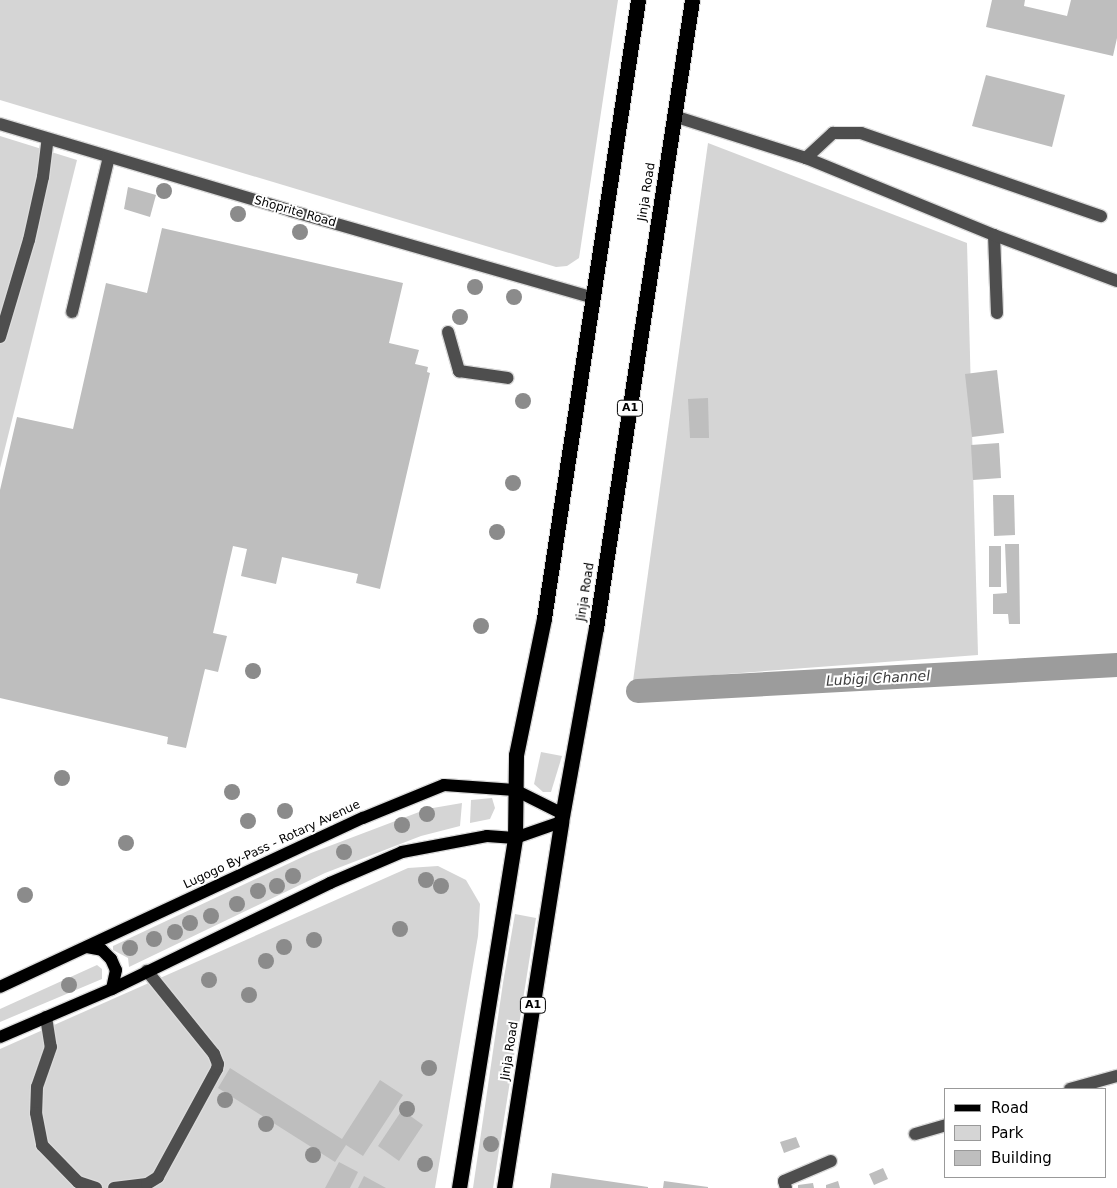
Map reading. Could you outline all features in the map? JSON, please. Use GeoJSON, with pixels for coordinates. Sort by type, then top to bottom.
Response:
{"type":"FeatureCollection","features":[{"type":"Feature","properties":{"kind":"highway"},"geometry":{"type":"LineString","coordinates":[[459,1188],[514,838],[516,755],[544,618],[591,297],[638,0]]}},
{"type":"Feature","properties":{"kind":"highway","name":"Jinja Road"},"geometry":{"type":"LineString","coordinates":[[504,1188],[562,818],[596,628],[692,0]]}},
{"type":"Feature","properties":{"kind":"main road","name":"Lugogo By-Pass - Rotary Avenue"},"geometry":{"type":"LineString","coordinates":[[0,987],[363,818],[444,785],[515,790],[562,818]]}},
{"type":"Feature","properties":{"kind":"main road"},"geometry":{"type":"LineString","coordinates":[[0,1037],[112,989],[330,883],[402,852],[487,836],[514,838],[562,818]]}},
{"type":"Feature","properties":{"kind":"main road"},"geometry":{"type":"LineString","coordinates":[[87,947],[102,950],[111,958],[116,970],[112,989]]}},
{"type":"Feature","properties":{"kind":"street"},"geometry":{"type":"LineString","coordinates":[[674,116],[806,158],[994,235],[1117,281]]}},
{"type":"Feature","properties":{"kind":"street","name":"Shoprite Road"},"geometry":{"type":"LineString","coordinates":[[0,124],[591,297]]}},
{"type":"Feature","properties":{"kind":"street"},"geometry":{"type":"LineString","coordinates":[[806,158],[833,133],[861,133],[1101,216]]}},
{"type":"Feature","properties":{"kind":"street"},"geometry":{"type":"LineString","coordinates":[[0,337],[30,240],[43,177],[48,139]]}},
{"type":"Feature","properties":{"kind":"street"},"geometry":{"type":"LineString","coordinates":[[72,312],[109,157]]}},
{"type":"Feature","properties":{"kind":"street"},"geometry":{"type":"LineString","coordinates":[[994,235],[997,313]]}},
{"type":"Feature","properties":{"kind":"street"},"geometry":{"type":"LineString","coordinates":[[448,332],[459,371],[508,378]]}},
{"type":"Feature","properties":{"kind":"street"},"geometry":{"type":"LineString","coordinates":[[114,1188],[147,1184],[158,1177],[217,1070],[218,1064],[214,1054],[147,971]]}},
{"type":"Feature","properties":{"kind":"street"},"geometry":{"type":"LineString","coordinates":[[46,1017],[51,1047],[37,1087],[36,1113],[42,1145],[78,1182],[96,1188]]}},
{"type":"Feature","properties":{"kind":"street"},"geometry":{"type":"LineString","coordinates":[[1074,1088],[1117,1076]]}},
{"type":"Feature","properties":{"kind":"street"},"geometry":{"type":"LineString","coordinates":[[915,1134],[944,1126]]}},
{"type":"Feature","properties":{"kind":"street"},"geometry":{"type":"LineString","coordinates":[[786,1188],[784,1181],[831,1161]]}},
{"type":"Feature","properties":{"kind":"green space"},"geometry":{"type":"Polygon","coordinates":[[[0,0],[618,0],[579,258],[567,266],[556,267],[0,100],[0,0]]]}},
{"type":"Feature","properties":{"kind":"green space"},"geometry":{"type":"Polygon","coordinates":[[[0,136],[77,160],[0,468],[0,136]]]}},
{"type":"Feature","properties":{"kind":"green space"},"geometry":{"type":"Polygon","coordinates":[[[708,143],[967,243],[978,655],[633,681],[708,143]]]}},
{"type":"Feature","properties":{"kind":"green space"},"geometry":{"type":"Polygon","coordinates":[[[541,752],[562,756],[551,792],[543,792],[534,784],[541,752]]]}},
{"type":"Feature","properties":{"kind":"green space"},"geometry":{"type":"Polygon","coordinates":[[[492,798],[495,808],[490,819],[470,823],[471,800],[492,798]]]}},
{"type":"Feature","properties":{"kind":"green space"},"geometry":{"type":"Polygon","coordinates":[[[462,803],[460,826],[421,836],[325,873],[129,967],[128,958],[113,950],[113,946],[311,853],[427,809],[462,803]]]}},
{"type":"Feature","properties":{"kind":"green space"},"geometry":{"type":"Polygon","coordinates":[[[438,866],[466,880],[480,904],[478,936],[435,1188],[0,1188],[0,1049],[408,868],[438,866]]]}},
{"type":"Feature","properties":{"kind":"green space"},"geometry":{"type":"Polygon","coordinates":[[[515,914],[536,918],[493,1188],[473,1188],[503,983],[515,914]]]}},
{"type":"Feature","properties":{"kind":"green space"},"geometry":{"type":"Polygon","coordinates":[[[97,965],[102,969],[102,979],[0,1022],[0,1009],[97,965]]]}},
{"type":"Feature","properties":{"kind":"building"},"geometry":{"type":"Polygon","coordinates":[[[992,0],[1025,0],[1024,6],[1067,16],[1071,0],[1117,0],[1117,38],[1113,56],[986,27],[992,0]]]}},
{"type":"Feature","properties":{"kind":"building"},"geometry":{"type":"Polygon","coordinates":[[[986,75],[1065,95],[1052,147],[972,126],[986,75]]]}},
{"type":"Feature","properties":{"kind":"building"},"geometry":{"type":"Polygon","coordinates":[[[128,187],[156,195],[150,217],[124,209],[128,187]]]}},
{"type":"Feature","properties":{"kind":"building"},"geometry":{"type":"Polygon","coordinates":[[[162,228],[403,283],[389,343],[419,350],[415,364],[428,367],[427,372],[430,373],[380,589],[356,583],[358,574],[282,557],[276,584],[241,576],[247,549],[233,546],[213,633],[227,636],[218,672],[205,669],[186,748],[167,744],[168,737],[0,698],[0,490],[17,417],[73,429],[106,283],[147,293],[162,228]]]}},
{"type":"Feature","properties":{"kind":"building"},"geometry":{"type":"Polygon","coordinates":[[[997,370],[1004,433],[972,437],[965,374],[997,370]]]}},
{"type":"Feature","properties":{"kind":"building"},"geometry":{"type":"Polygon","coordinates":[[[708,398],[709,438],[690,438],[688,399],[708,398]]]}},
{"type":"Feature","properties":{"kind":"building"},"geometry":{"type":"Polygon","coordinates":[[[999,443],[1001,478],[973,480],[971,445],[999,443]]]}},
{"type":"Feature","properties":{"kind":"building"},"geometry":{"type":"Polygon","coordinates":[[[993,495],[1014,495],[1015,535],[994,536],[993,495]]]}},
{"type":"Feature","properties":{"kind":"building"},"geometry":{"type":"Polygon","coordinates":[[[1005,544],[1019,544],[1020,624],[1009,624],[1008,614],[993,614],[993,594],[1007,593],[1005,544]]]}},
{"type":"Feature","properties":{"kind":"building"},"geometry":{"type":"Polygon","coordinates":[[[989,546],[1001,546],[1001,587],[989,587],[989,546]]]}},
{"type":"Feature","properties":{"kind":"building"},"geometry":{"type":"Polygon","coordinates":[[[230,1068],[342,1139],[380,1080],[403,1095],[363,1156],[346,1145],[335,1162],[218,1088],[230,1068]]]}},
{"type":"Feature","properties":{"kind":"building"},"geometry":{"type":"Polygon","coordinates":[[[402,1110],[423,1125],[399,1161],[378,1146],[402,1110]]]}},
{"type":"Feature","properties":{"kind":"building"},"geometry":{"type":"Polygon","coordinates":[[[796,1137],[800,1147],[784,1153],[780,1142],[796,1137]]]}},
{"type":"Feature","properties":{"kind":"building"},"geometry":{"type":"Polygon","coordinates":[[[339,1162],[358,1172],[350,1188],[325,1188],[339,1162]]]}},
{"type":"Feature","properties":{"kind":"building"},"geometry":{"type":"Polygon","coordinates":[[[883,1168],[888,1179],[874,1185],[869,1174],[883,1168]]]}},
{"type":"Feature","properties":{"kind":"building"},"geometry":{"type":"Polygon","coordinates":[[[552,1173],[648,1187],[648,1188],[550,1188],[552,1173]]]}},
{"type":"Feature","properties":{"kind":"building"},"geometry":{"type":"Polygon","coordinates":[[[364,1176],[386,1188],[358,1188],[364,1176]]]}},
{"type":"Feature","properties":{"kind":"building"},"geometry":{"type":"Polygon","coordinates":[[[664,1181],[708,1187],[708,1188],[663,1188],[664,1181]]]}},
{"type":"Feature","properties":{"kind":"building"},"geometry":{"type":"Polygon","coordinates":[[[838,1181],[840,1188],[826,1188],[826,1185],[838,1181]]]}},
{"type":"Feature","properties":{"kind":"building"},"geometry":{"type":"Polygon","coordinates":[[[813,1183],[814,1188],[798,1188],[798,1185],[813,1183]]]}},
{"type":"Feature","properties":{"kind":"waterway","name":"Lubigi Channel"},"geometry":{"type":"LineString","coordinates":[[638,691],[1117,665]]}}]}
